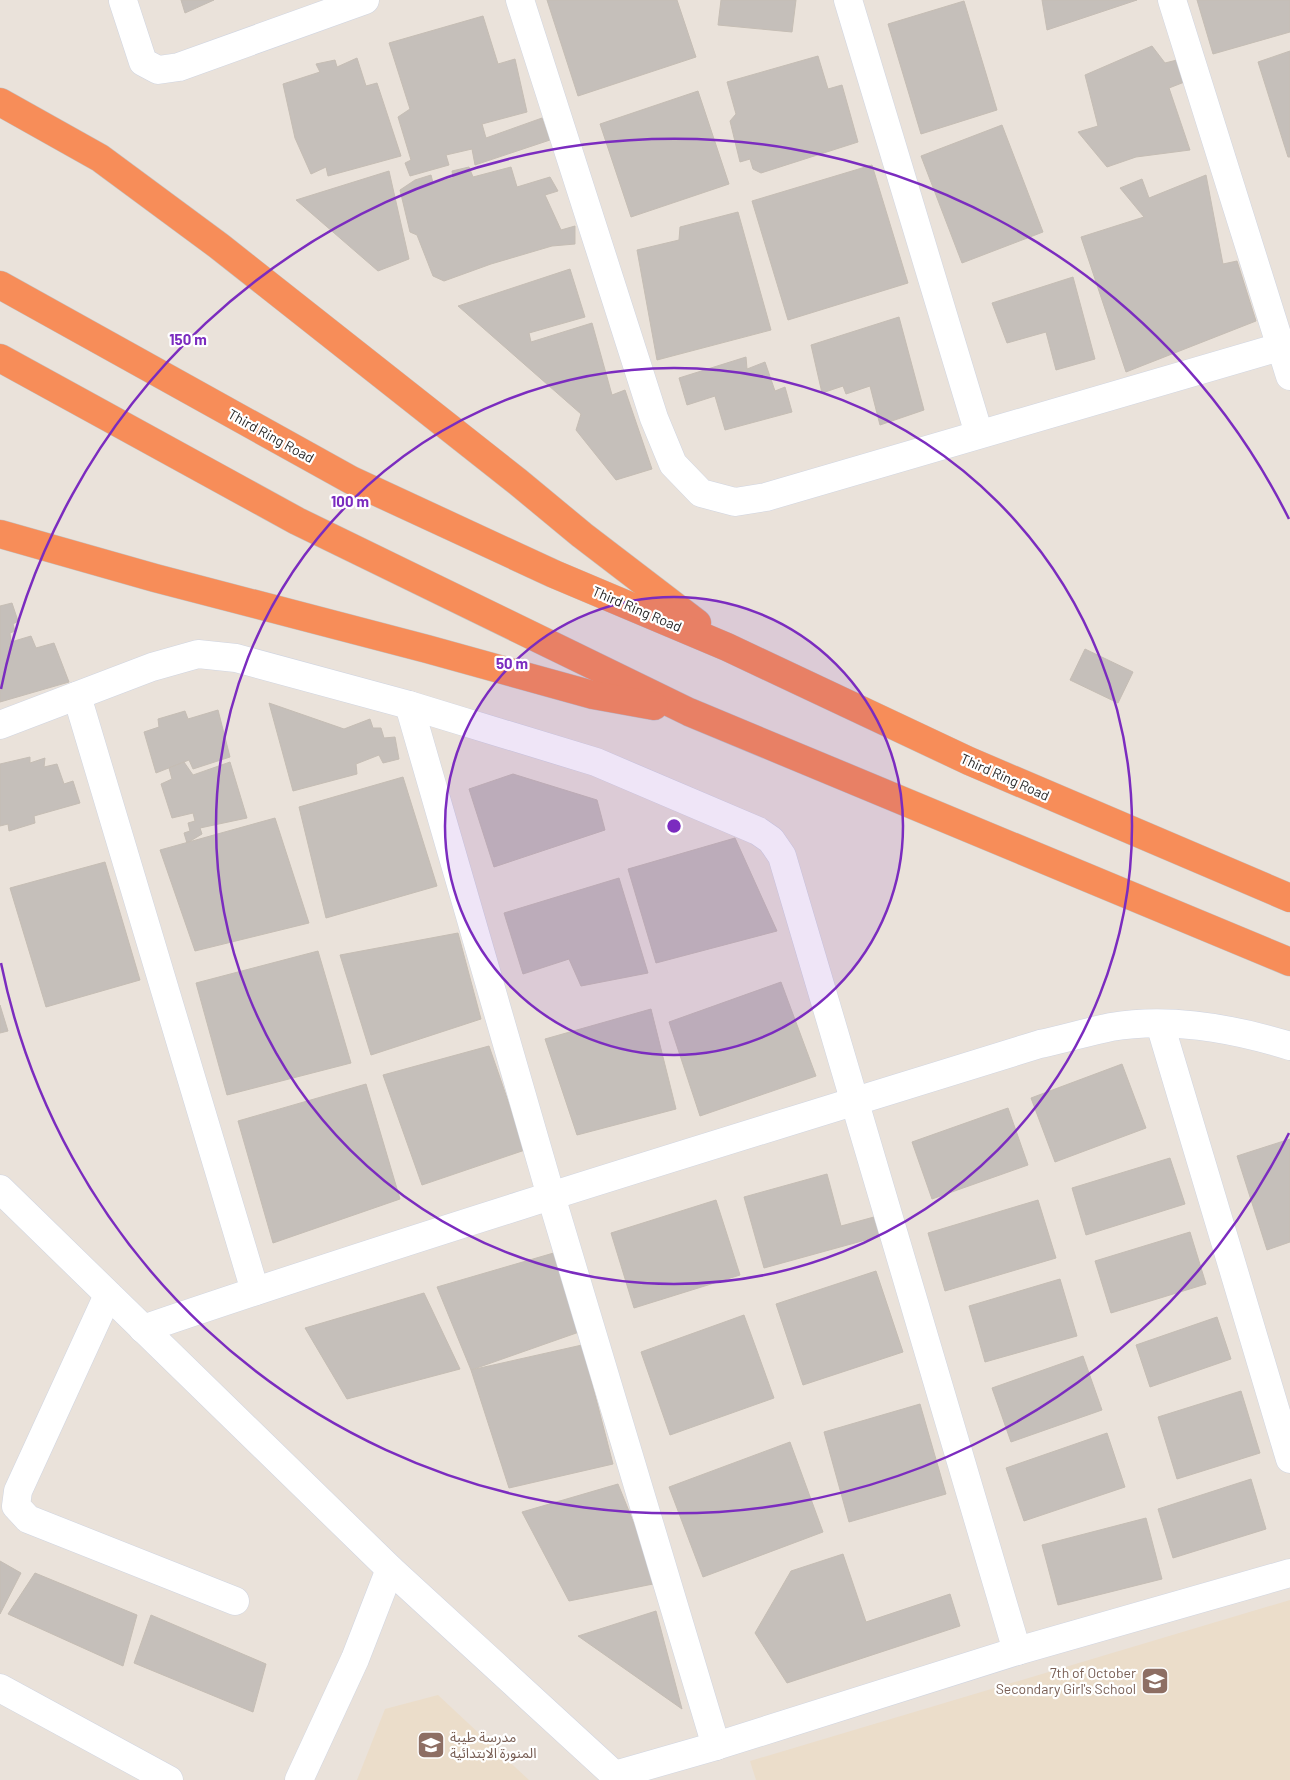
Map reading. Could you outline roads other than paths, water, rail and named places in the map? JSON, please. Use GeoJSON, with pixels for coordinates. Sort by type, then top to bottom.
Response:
{"type":"FeatureCollection","features":[{"type":"Feature","properties":{"kind":"highway"},"geometry":{"type":"LineString","coordinates":[[4,103],[100,158],[219,246],[511,476],[582,535],[728,647]]}},
{"type":"Feature","properties":{"kind":"highway","name":"Third Ring Road"},"geometry":{"type":"LineString","coordinates":[[0,285],[351,480],[554,574],[728,647],[969,761],[1290,898]]}},
{"type":"Feature","properties":{"kind":"highway"},"geometry":{"type":"LineString","coordinates":[[0,358],[297,522],[689,712],[1290,962]]}},
{"type":"Feature","properties":{"kind":"highway"},"geometry":{"type":"LineString","coordinates":[[0,534],[593,695],[689,712]]}},
{"type":"Feature","properties":{"kind":"street"},"geometry":{"type":"LineString","coordinates":[[123,1],[143,62],[158,70],[180,67],[365,0]]}},
{"type":"Feature","properties":{"kind":"street"},"geometry":{"type":"LineString","coordinates":[[520,0],[654,418],[673,464],[701,493],[735,502],[766,497],[1286,345]]}},
{"type":"Feature","properties":{"kind":"street"},"geometry":{"type":"LineString","coordinates":[[848,0],[979,434]]}},
{"type":"Feature","properties":{"kind":"street"},"geometry":{"type":"LineString","coordinates":[[1172,0],[1286,345],[1290,376]]}},
{"type":"Feature","properties":{"kind":"street"},"geometry":{"type":"LineString","coordinates":[[0,725],[152,667],[198,654],[236,658],[409,705],[596,762],[758,831],[771,840],[782,856],[1017,1651]]}},
{"type":"Feature","properties":{"kind":"street"},"geometry":{"type":"LineString","coordinates":[[77,696],[255,1290]]}},
{"type":"Feature","properties":{"kind":"street"},"geometry":{"type":"LineString","coordinates":[[409,705],[551,1196],[716,1746]]}},
{"type":"Feature","properties":{"kind":"street"},"geometry":{"type":"LineString","coordinates":[[143,1329],[255,1290],[1040,1044],[1113,1027],[1160,1024],[1220,1029],[1290,1046]]}},
{"type":"Feature","properties":{"kind":"street"},"geometry":{"type":"LineString","coordinates":[[1160,1024],[1290,1459]]}},
{"type":"Feature","properties":{"kind":"street"},"geometry":{"type":"LineString","coordinates":[[0,1189],[390,1569],[618,1778],[1017,1651],[1290,1573]]}},
{"type":"Feature","properties":{"kind":"street"},"geometry":{"type":"LineString","coordinates":[[108,1295],[18,1491],[16,1506],[28,1519],[235,1601]]}},
{"type":"Feature","properties":{"kind":"street"},"geometry":{"type":"LineString","coordinates":[[299,1780],[354,1659],[390,1569]]}},
{"type":"Feature","properties":{"kind":"street"},"geometry":{"type":"LineString","coordinates":[[0,1688],[169,1780]]}},
{"type":"Feature","properties":{"kind":"place","name":"7th of October Secondary Girl's School"},"geometry":{"type":"Point","coordinates":[1155,1681]}},
{"type":"Feature","properties":{"kind":"place","name":"مدرسة طيبة المنورة الابتدائية"},"geometry":{"type":"Point","coordinates":[431,1745]}}]}
